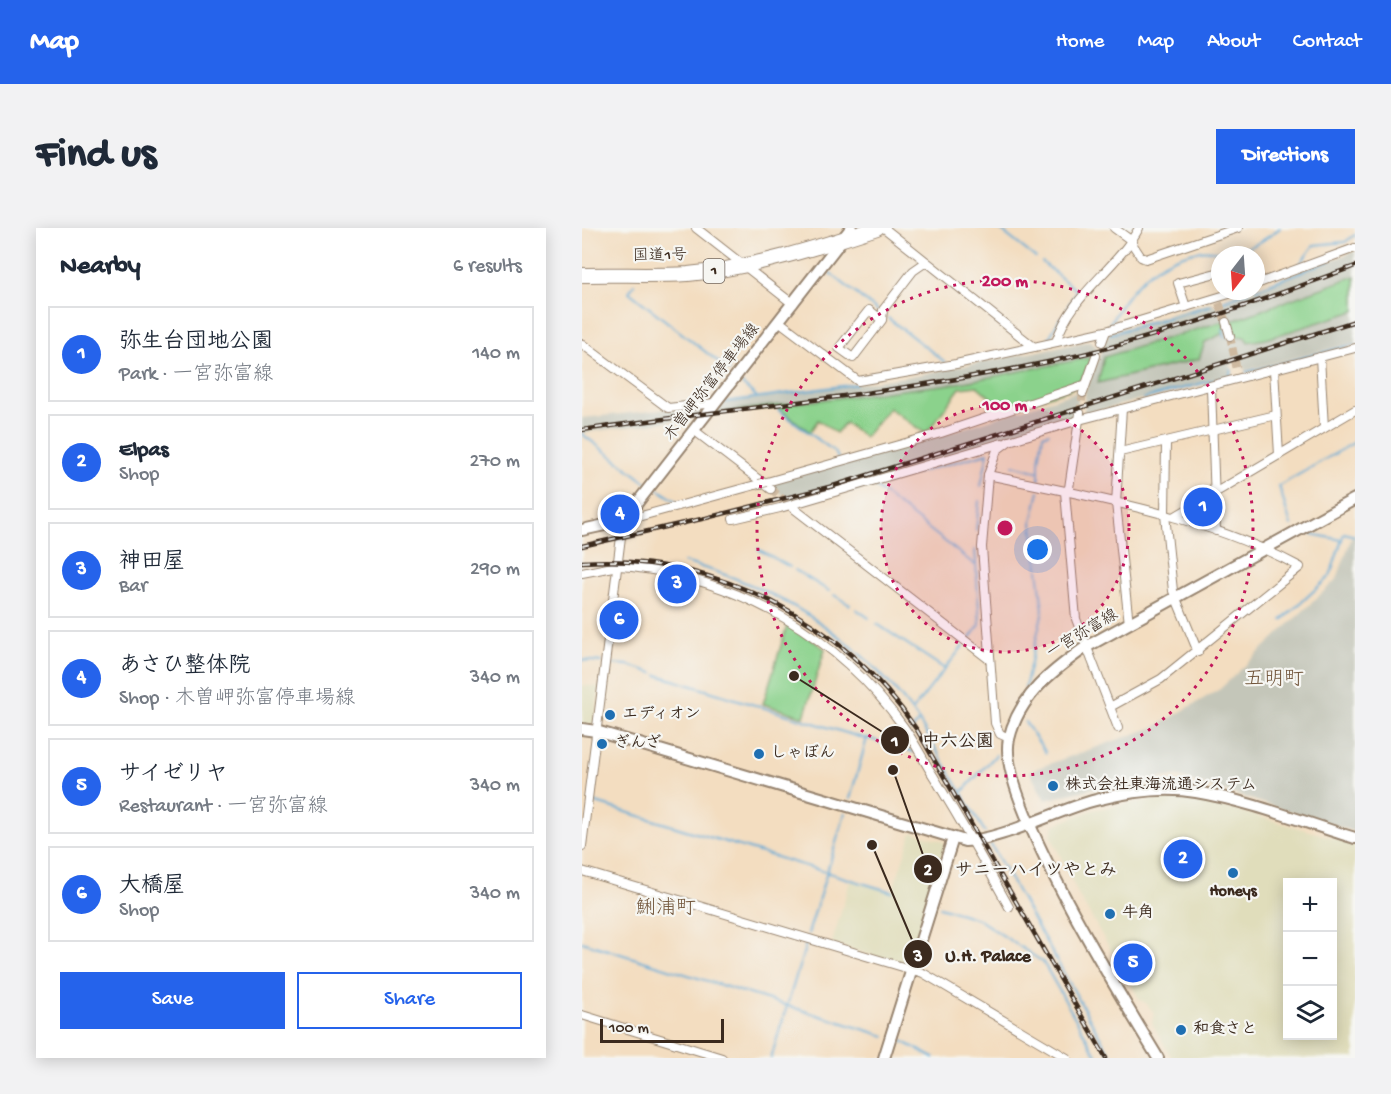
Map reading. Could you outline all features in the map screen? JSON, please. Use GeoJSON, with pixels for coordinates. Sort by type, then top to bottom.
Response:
{"type":"FeatureCollection","features":[{"type":"Feature","properties":{"kind":"highway","name":"国道1号"},"geometry":{"type":"LineString","coordinates":[[582,275],[686,274],[743,265],[842,240],[877,228]]}},
{"type":"Feature","properties":{"kind":"main road","name":"木曽岬弥富停車場線"},"geometry":{"type":"LineString","coordinates":[[623,521],[851,228]]}},
{"type":"Feature","properties":{"kind":"main road","name":"一宮弥富線"},"geometry":{"type":"LineString","coordinates":[[1158,1058],[1060,889],[1013,779],[1008,749],[1009,738],[1029,696],[1048,673],[1086,647],[1355,500]]}},
{"type":"Feature","properties":{"kind":"main road"},"geometry":{"type":"LineString","coordinates":[[582,530],[623,521]]}},
{"type":"Feature","properties":{"kind":"main road"},"geometry":{"type":"LineString","coordinates":[[582,729],[596,731],[953,838],[971,841],[1098,799],[1175,790],[1229,800],[1355,838]]}},
{"type":"Feature","properties":{"kind":"main road"},"geometry":{"type":"LineString","coordinates":[[884,1058],[953,838]]}},
{"type":"Feature","properties":{"kind":"street"},"geometry":{"type":"LineString","coordinates":[[696,228],[793,304]]}},
{"type":"Feature","properties":{"kind":"street"},"geometry":{"type":"LineString","coordinates":[[884,228],[1034,347]]}},
{"type":"Feature","properties":{"kind":"street"},"geometry":{"type":"LineString","coordinates":[[1114,228],[1131,241],[1141,256],[1146,259],[1238,228]]}},
{"type":"Feature","properties":{"kind":"street"},"geometry":{"type":"LineString","coordinates":[[1056,342],[1060,329],[1087,288],[1131,241],[1139,228]]}},
{"type":"Feature","properties":{"kind":"street"},"geometry":{"type":"LineString","coordinates":[[1265,281],[1355,248]]}},
{"type":"Feature","properties":{"kind":"street"},"geometry":{"type":"LineString","coordinates":[[882,320],[869,310],[839,348],[853,358],[882,320],[883,310],[913,271],[926,262]]}},
{"type":"Feature","properties":{"kind":"street"},"geometry":{"type":"LineString","coordinates":[[1186,308],[1178,283],[1211,274]]}},
{"type":"Feature","properties":{"kind":"street"},"geometry":{"type":"LineString","coordinates":[[780,322],[858,381],[957,364],[1106,331],[1220,300]]}},
{"type":"Feature","properties":{"kind":"street"},"geometry":{"type":"LineString","coordinates":[[1227,322],[1230,336]]}},
{"type":"Feature","properties":{"kind":"street"},"geometry":{"type":"LineString","coordinates":[[1102,342],[1106,331]]}},
{"type":"Feature","properties":{"kind":"street"},"geometry":{"type":"LineString","coordinates":[[582,344],[668,408],[716,403]]}},
{"type":"Feature","properties":{"kind":"street"},"geometry":{"type":"LineString","coordinates":[[733,519],[780,508],[1009,441],[1079,416],[1122,409],[1211,387],[1238,374],[1274,369],[1355,348]]}},
{"type":"Feature","properties":{"kind":"street"},"geometry":{"type":"LineString","coordinates":[[582,846],[623,521],[767,484],[1083,389],[1096,356]]}},
{"type":"Feature","properties":{"kind":"street"},"geometry":{"type":"LineString","coordinates":[[1320,357],[1324,428]]}},
{"type":"Feature","properties":{"kind":"street"},"geometry":{"type":"LineString","coordinates":[[1274,369],[1279,454]]}},
{"type":"Feature","properties":{"kind":"street"},"geometry":{"type":"LineString","coordinates":[[1211,387],[1216,531]]}},
{"type":"Feature","properties":{"kind":"street"},"geometry":{"type":"LineString","coordinates":[[1122,409],[1116,502],[1129,624]]}},
{"type":"Feature","properties":{"kind":"street"},"geometry":{"type":"LineString","coordinates":[[1174,517],[1355,410]]}},
{"type":"Feature","properties":{"kind":"street"},"geometry":{"type":"LineString","coordinates":[[1119,452],[1166,443],[1276,415]]}},
{"type":"Feature","properties":{"kind":"street"},"geometry":{"type":"LineString","coordinates":[[1079,416],[1069,488],[1065,492],[1076,619],[1118,728]]}},
{"type":"Feature","properties":{"kind":"street"},"geometry":{"type":"LineString","coordinates":[[695,431],[767,484]]}},
{"type":"Feature","properties":{"kind":"street"},"geometry":{"type":"LineString","coordinates":[[1009,441],[997,450],[988,475],[982,547],[994,723],[1000,734],[1009,738]]}},
{"type":"Feature","properties":{"kind":"street"},"geometry":{"type":"LineString","coordinates":[[1166,443],[1165,515],[1173,591],[1198,652]]}},
{"type":"Feature","properties":{"kind":"street"},"geometry":{"type":"LineString","coordinates":[[988,475],[1116,502],[1174,517],[1216,531],[1263,551],[1273,552],[1300,567],[1161,680],[1110,707]]}},
{"type":"Feature","properties":{"kind":"street"},"geometry":{"type":"LineString","coordinates":[[792,507],[990,660]]}},
{"type":"Feature","properties":{"kind":"street"},"geometry":{"type":"LineString","coordinates":[[582,573],[618,566],[649,569],[722,587],[776,611],[823,643],[875,692],[904,727],[1009,907]]}},
{"type":"Feature","properties":{"kind":"street"},"geometry":{"type":"LineString","coordinates":[[582,871],[923,973],[1067,1058]]}},
{"type":"Feature","properties":{"kind":"street"},"geometry":{"type":"LineString","coordinates":[[582,1015],[722,1058]]}},
{"type":"Feature","properties":{"kind":"shaded area"},"geometry":{"type":"Polygon","coordinates":[[[1355,251],[1355,342],[1245,370],[1240,362],[1231,364],[1229,375],[1084,415],[1085,392],[1109,332],[1213,302],[1215,306],[1230,300],[1265,300],[1265,286],[1355,251]]]}},
{"type":"Feature","properties":{"kind":"shaded area"},"geometry":{"type":"Polygon","coordinates":[[[1090,341],[1097,347],[1085,373],[714,413],[723,403],[911,376],[1090,341]]]}},
{"type":"Feature","properties":{"kind":"shaded area"},"geometry":{"type":"Polygon","coordinates":[[[1076,392],[1079,394],[1075,418],[899,472],[790,501],[768,483],[942,435],[1076,392]]]}},
{"type":"Feature","properties":{"kind":"shaded area"},"geometry":{"type":"Polygon","coordinates":[[[710,405],[701,417],[582,433],[582,418],[710,405]]]}},
{"type":"Feature","properties":{"kind":"shaded area"},"geometry":{"type":"Polygon","coordinates":[[[1352,536],[1355,537],[1355,832],[1176,776],[1110,784],[1045,800],[1029,771],[1157,726],[1220,689],[1337,579],[1352,536]]]}},
{"type":"Feature","properties":{"kind":"shaded area"},"geometry":{"type":"Polygon","coordinates":[[[582,685],[599,687],[595,723],[592,726],[582,725],[582,685]]]}},
{"type":"Feature","properties":{"kind":"shaded area"},"geometry":{"type":"Polygon","coordinates":[[[1163,798],[1200,800],[1355,844],[1355,1058],[1172,1058],[1152,1023],[1154,1013],[1146,1003],[1140,1000],[1079,896],[1051,836],[1054,825],[1092,810],[1163,798]]]}},
{"type":"Feature","properties":{"kind":"shaded area"},"geometry":{"type":"Polygon","coordinates":[[[912,832],[943,841],[945,846],[909,964],[905,966],[832,943],[850,881],[892,893],[912,832]]]}},
{"type":"Feature","properties":{"kind":"green space"},"geometry":{"type":"Polygon","coordinates":[[[1355,276],[1355,311],[1266,339],[1248,342],[1245,337],[1235,336],[1232,321],[1355,276]]]}},
{"type":"Feature","properties":{"kind":"green space"},"geometry":{"type":"Polygon","coordinates":[[[1224,321],[1224,333],[1205,342],[1199,359],[1098,383],[1104,357],[1224,321]]]}},
{"type":"Feature","properties":{"kind":"green space"},"geometry":{"type":"Polygon","coordinates":[[[1093,357],[1080,382],[1071,389],[991,414],[988,407],[997,403],[977,386],[960,388],[926,434],[889,408],[865,437],[845,423],[836,433],[818,420],[810,432],[778,408],[714,413],[959,383],[1093,357]]]}},
{"type":"Feature","properties":{"kind":"green space"},"geometry":{"type":"Polygon","coordinates":[[[1207,500],[1212,501],[1213,523],[1210,526],[1183,515],[1207,500]]]}},
{"type":"Feature","properties":{"kind":"green space"},"geometry":{"type":"Polygon","coordinates":[[[788,623],[825,649],[804,717],[763,704],[788,623]]]}},
{"type":"Feature","properties":{"kind":"waterway"},"geometry":{"type":"LineString","coordinates":[[998,228],[1036,258]]}},
{"type":"Feature","properties":{"kind":"waterway"},"geometry":{"type":"LineString","coordinates":[[1109,325],[1135,287],[1156,268],[1183,255],[1199,251],[1231,252],[1245,249],[1280,228]]}},
{"type":"Feature","properties":{"kind":"waterway"},"geometry":{"type":"LineString","coordinates":[[1300,264],[1314,245],[1345,242],[1355,235]]}},
{"type":"Feature","properties":{"kind":"waterway"},"geometry":{"type":"LineString","coordinates":[[1265,286],[1329,261]]}},
{"type":"Feature","properties":{"kind":"waterway"},"geometry":{"type":"LineString","coordinates":[[1042,262],[1077,291],[1067,308]]}},
{"type":"Feature","properties":{"kind":"waterway"},"geometry":{"type":"LineString","coordinates":[[830,273],[878,311]]}},
{"type":"Feature","properties":{"kind":"waterway"},"geometry":{"type":"LineString","coordinates":[[634,284],[629,292],[730,371]]}},
{"type":"Feature","properties":{"kind":"waterway"},"geometry":{"type":"LineString","coordinates":[[1110,334],[1211,305]]}},
{"type":"Feature","properties":{"kind":"waterway"},"geometry":{"type":"LineString","coordinates":[[1049,338],[1061,317]]}},
{"type":"Feature","properties":{"kind":"waterway"},"geometry":{"type":"LineString","coordinates":[[888,318],[945,362]]}},
{"type":"Feature","properties":{"kind":"waterway"},"geometry":{"type":"LineString","coordinates":[[1223,329],[1225,337]]}},
{"type":"Feature","properties":{"kind":"waterway"},"geometry":{"type":"LineString","coordinates":[[1246,372],[1355,344]]}},
{"type":"Feature","properties":{"kind":"waterway"},"geometry":{"type":"LineString","coordinates":[[1143,399],[1230,376],[1231,369]]}},
{"type":"Feature","properties":{"kind":"waterway"},"geometry":{"type":"LineString","coordinates":[[742,384],[756,396]]}},
{"type":"Feature","properties":{"kind":"waterway"},"geometry":{"type":"LineString","coordinates":[[725,402],[856,384]]}},
{"type":"Feature","properties":{"kind":"waterway"},"geometry":{"type":"LineString","coordinates":[[778,410],[835,452],[838,458]]}},
{"type":"Feature","properties":{"kind":"waterway"},"geometry":{"type":"LineString","coordinates":[[1039,480],[1043,435],[1049,433]]}},
{"type":"Feature","properties":{"kind":"waterway"},"geometry":{"type":"LineString","coordinates":[[582,434],[647,483]]}},
{"type":"Feature","properties":{"kind":"waterway"},"geometry":{"type":"LineString","coordinates":[[1291,525],[1279,486],[1355,442]]}},
{"type":"Feature","properties":{"kind":"waterway"},"geometry":{"type":"LineString","coordinates":[[850,491],[988,453],[981,486]]}},
{"type":"Feature","properties":{"kind":"waterway"},"geometry":{"type":"LineString","coordinates":[[1013,465],[1039,472]]}},
{"type":"Feature","properties":{"kind":"waterway"},"geometry":{"type":"LineString","coordinates":[[874,486],[975,565]]}},
{"type":"Feature","properties":{"kind":"waterway"},"geometry":{"type":"LineString","coordinates":[[655,487],[679,503]]}},
{"type":"Feature","properties":{"kind":"waterway"},"geometry":{"type":"LineString","coordinates":[[1025,688],[1043,610],[1032,522],[1039,491]]}},
{"type":"Feature","properties":{"kind":"waterway"},"geometry":{"type":"LineString","coordinates":[[976,531],[979,501]]}},
{"type":"Feature","properties":{"kind":"waterway"},"geometry":{"type":"LineString","coordinates":[[1282,620],[1330,576],[1344,533],[1355,536]]}},
{"type":"Feature","properties":{"kind":"waterway"},"geometry":{"type":"LineString","coordinates":[[1311,534],[1342,540]]}},
{"type":"Feature","properties":{"kind":"waterway"},"geometry":{"type":"LineString","coordinates":[[758,549],[790,567]]}},
{"type":"Feature","properties":{"kind":"waterway"},"geometry":{"type":"LineString","coordinates":[[969,639],[980,625],[975,549]]}},
{"type":"Feature","properties":{"kind":"waterway"},"geometry":{"type":"LineString","coordinates":[[683,562],[750,584],[811,617],[865,659],[912,711]]}},
{"type":"Feature","properties":{"kind":"waterway"},"geometry":{"type":"LineString","coordinates":[[795,570],[829,591]]}},
{"type":"Feature","properties":{"kind":"waterway"},"geometry":{"type":"LineString","coordinates":[[834,595],[850,605]]}},
{"type":"Feature","properties":{"kind":"waterway"},"geometry":{"type":"LineString","coordinates":[[856,609],[869,618]]}},
{"type":"Feature","properties":{"kind":"waterway"},"geometry":{"type":"LineString","coordinates":[[877,624],[945,669]]}},
{"type":"Feature","properties":{"kind":"waterway"},"geometry":{"type":"LineString","coordinates":[[911,731],[919,721],[912,711],[963,646]]}},
{"type":"Feature","properties":{"kind":"waterway"},"geometry":{"type":"LineString","coordinates":[[582,660],[601,662]]}},
{"type":"Feature","properties":{"kind":"waterway"},"geometry":{"type":"LineString","coordinates":[[609,664],[628,665],[653,673]]}},
{"type":"Feature","properties":{"kind":"waterway"},"geometry":{"type":"LineString","coordinates":[[657,675],[866,739]]}},
{"type":"Feature","properties":{"kind":"waterway"},"geometry":{"type":"LineString","coordinates":[[919,721],[985,832]]}},
{"type":"Feature","properties":{"kind":"waterway"},"geometry":{"type":"LineString","coordinates":[[1025,722],[1046,753]]}},
{"type":"Feature","properties":{"kind":"waterway"},"geometry":{"type":"LineString","coordinates":[[850,799],[867,738],[914,752]]}},
{"type":"Feature","properties":{"kind":"waterway"},"geometry":{"type":"LineString","coordinates":[[962,792],[996,755]]}},
{"type":"Feature","properties":{"kind":"waterway"},"geometry":{"type":"LineString","coordinates":[[593,802],[892,892]]}},
{"type":"Feature","properties":{"kind":"waterway"},"geometry":{"type":"LineString","coordinates":[[808,934],[845,813]]}},
{"type":"Feature","properties":{"kind":"waterway"},"geometry":{"type":"LineString","coordinates":[[991,845],[1112,1058]]}},
{"type":"Feature","properties":{"kind":"waterway"},"geometry":{"type":"LineString","coordinates":[[940,907],[978,919],[1043,962],[1098,1058]]}},
{"type":"Feature","properties":{"kind":"waterway"},"geometry":{"type":"LineString","coordinates":[[582,942],[885,1036]]}},
{"type":"Feature","properties":{"kind":"waterway"},"geometry":{"type":"LineString","coordinates":[[771,1058],[806,944]]}},
{"type":"Feature","properties":{"kind":"waterway"},"geometry":{"type":"LineString","coordinates":[[900,1040],[934,1058]]}},
{"type":"Feature","properties":{"kind":"tunnel"},"geometry":{"type":"LineString","coordinates":[[1219,303],[1226,322]]}},
{"type":"Feature","properties":{"kind":"tunnel"},"geometry":{"type":"LineString","coordinates":[[1230,336],[1237,370]]}},
{"type":"Feature","properties":{"kind":"tunnel"},"geometry":{"type":"LineString","coordinates":[[1080,413],[1083,393]]}},
{"type":"Feature","properties":{"kind":"tunnel"},"geometry":{"type":"LineString","coordinates":[[771,489],[792,507]]}},
{"type":"Feature","properties":{"kind":"railway"},"geometry":{"type":"LineString","coordinates":[[582,430],[874,392],[1048,362],[1165,332],[1355,266]]}},
{"type":"Feature","properties":{"kind":"railway"},"geometry":{"type":"LineString","coordinates":[[582,546],[833,486],[1355,321]]}},
{"type":"Feature","properties":{"kind":"railway"},"geometry":{"type":"LineString","coordinates":[[582,562],[632,562],[680,569],[727,582],[772,601],[814,626],[852,656],[887,691],[917,730],[1106,1058]]}},
{"type":"Feature","properties":{"kind":"place","name":"弥生台団地公園"},"geometry":{"type":"Point","coordinates":[1203,507]}},
{"type":"Feature","properties":{"kind":"place","name":"あさひ整体院"},"geometry":{"type":"Point","coordinates":[620,514]}},
{"type":"Feature","properties":{"kind":"place","name":"神田屋"},"geometry":{"type":"Point","coordinates":[677,584]}},
{"type":"Feature","properties":{"kind":"place","name":"大橋屋"},"geometry":{"type":"Point","coordinates":[619,620]}},
{"type":"Feature","properties":{"kind":"place","name":"中六公園"},"geometry":{"type":"Point","coordinates":[794,676]}},
{"type":"Feature","properties":{"kind":"place","name":"エディオン"},"geometry":{"type":"Point","coordinates":[610,715]}},
{"type":"Feature","properties":{"kind":"place","name":"ぎんざ"},"geometry":{"type":"Point","coordinates":[602,744]}},
{"type":"Feature","properties":{"kind":"place","name":"しゃぼん"},"geometry":{"type":"Point","coordinates":[759,754]}},
{"type":"Feature","properties":{"kind":"place","name":"サニーハイツやとみ"},"geometry":{"type":"Point","coordinates":[893,770]}},
{"type":"Feature","properties":{"kind":"place","name":"株式会社東海流通システム"},"geometry":{"type":"Point","coordinates":[1053,786]}},
{"type":"Feature","properties":{"kind":"place","name":"U.H. Palace"},"geometry":{"type":"Point","coordinates":[872,845]}},
{"type":"Feature","properties":{"kind":"place","name":"Elpas"},"geometry":{"type":"Point","coordinates":[1183,859]}},
{"type":"Feature","properties":{"kind":"place","name":"Honeys"},"geometry":{"type":"Point","coordinates":[1233,873]}},
{"type":"Feature","properties":{"kind":"place","name":"牛角"},"geometry":{"type":"Point","coordinates":[1110,914]}},
{"type":"Feature","properties":{"kind":"place","name":"サイゼリヤ"},"geometry":{"type":"Point","coordinates":[1133,963]}},
{"type":"Feature","properties":{"kind":"place","name":"和食さと"},"geometry":{"type":"Point","coordinates":[1181,1030]}},
{"type":"Feature","properties":{"kind":"district","name":"五明町"},"geometry":{"type":"Point","coordinates":[1274,680]}},
{"type":"Feature","properties":{"kind":"district","name":"鯏浦町"},"geometry":{"type":"Point","coordinates":[666,909]}}]}
